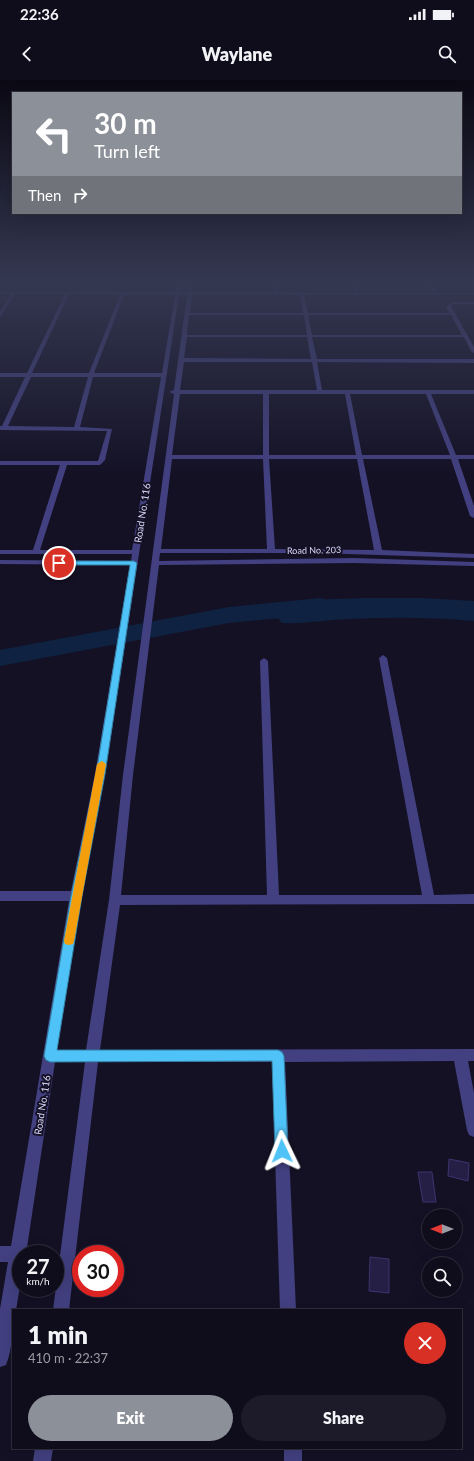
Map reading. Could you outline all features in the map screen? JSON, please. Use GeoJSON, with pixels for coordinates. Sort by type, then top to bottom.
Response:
{"type":"FeatureCollection","features":[{"type":"Feature","properties":{"kind":"street"},"geometry":{"type":"LineString","coordinates":[[0,463],[96,464],[102,460],[110,430],[2,428],[42,347]]}},
{"type":"Feature","properties":{"kind":"street"},"geometry":{"type":"LineString","coordinates":[[76,429],[91,375],[102,347]]}},
{"type":"Feature","properties":{"kind":"street","name":"Road No. 116"},"geometry":{"type":"LineString","coordinates":[[19,1245],[76,896],[100,774],[168,347]]}},
{"type":"Feature","properties":{"kind":"street","name":"Road No. 116"},"geometry":{"type":"LineString","coordinates":[[61,1309],[92,1056],[115,900],[128,775],[183,347]]}},
{"type":"Feature","properties":{"kind":"street"},"geometry":{"type":"LineString","coordinates":[[312,347],[319,390]]}},
{"type":"Feature","properties":{"kind":"street"},"geometry":{"type":"LineString","coordinates":[[181,360],[474,361]]}},
{"type":"Feature","properties":{"kind":"street"},"geometry":{"type":"LineString","coordinates":[[0,375],[164,374]]}},
{"type":"Feature","properties":{"kind":"street"},"geometry":{"type":"LineString","coordinates":[[162,390],[474,388]]}},
{"type":"Feature","properties":{"kind":"street"},"geometry":{"type":"LineString","coordinates":[[177,390],[266,392],[319,390],[348,392],[474,392]]}},
{"type":"Feature","properties":{"kind":"street"},"geometry":{"type":"LineString","coordinates":[[266,392],[266,457],[271,550]]}},
{"type":"Feature","properties":{"kind":"street"},"geometry":{"type":"LineString","coordinates":[[348,392],[378,551]]}},
{"type":"Feature","properties":{"kind":"street"},"geometry":{"type":"LineString","coordinates":[[428,392],[454,458],[474,516]]}},
{"type":"Feature","properties":{"kind":"street"},"geometry":{"type":"LineString","coordinates":[[169,457],[360,456],[474,458]]}},
{"type":"Feature","properties":{"kind":"street"},"geometry":{"type":"LineString","coordinates":[[36,552],[64,463]]}},
{"type":"Feature","properties":{"kind":"street"},"geometry":{"type":"LineString","coordinates":[[156,551],[378,551],[474,556]]}},
{"type":"Feature","properties":{"kind":"street"},"geometry":{"type":"LineString","coordinates":[[0,552],[136,552]]}},
{"type":"Feature","properties":{"kind":"street","name":"Road No. 203"},"geometry":{"type":"LineString","coordinates":[[154,563],[329,560],[416,561],[474,564]]}},
{"type":"Feature","properties":{"kind":"street"},"geometry":{"type":"LineString","coordinates":[[0,562],[134,563]]}},
{"type":"Feature","properties":{"kind":"street"},"geometry":{"type":"LineString","coordinates":[[383,658],[429,899]]}},
{"type":"Feature","properties":{"kind":"street"},"geometry":{"type":"LineString","coordinates":[[264,661],[273,900]]}},
{"type":"Feature","properties":{"kind":"street"},"geometry":{"type":"LineString","coordinates":[[0,896],[76,896]]}},
{"type":"Feature","properties":{"kind":"street"},"geometry":{"type":"LineString","coordinates":[[115,900],[474,899]]}},
{"type":"Feature","properties":{"kind":"street"},"geometry":{"type":"LineString","coordinates":[[460,1055],[474,1130]]}},
{"type":"Feature","properties":{"kind":"street"},"geometry":{"type":"LineString","coordinates":[[50,1056],[474,1056]]}},
{"type":"Feature","properties":{"kind":"street"},"geometry":{"type":"LineString","coordinates":[[278,1056],[288,1309]]}},
{"type":"Feature","properties":{"kind":"street"},"geometry":{"type":"LineString","coordinates":[[0,1254],[12,1254]]}},
{"type":"Feature","properties":{"kind":"street","name":"Road No. 116"},"geometry":{"type":"LineString","coordinates":[[0,1358],[12,1289]]}},
{"type":"Feature","properties":{"kind":"street"},"geometry":{"type":"LineString","coordinates":[[42,1461],[44,1449]]}},
{"type":"Feature","properties":{"kind":"street"},"geometry":{"type":"LineString","coordinates":[[293,1449],[293,1461]]}},
{"type":"Feature","properties":{"kind":"water"},"geometry":{"type":"Polygon","coordinates":[[[422,598],[474,601],[474,621],[396,618],[282,623],[276,616],[281,603],[306,600],[422,598]]]}},
{"type":"Feature","properties":{"kind":"building"},"geometry":{"type":"Polygon","coordinates":[[[449,1159],[469,1163],[468,1181],[448,1176],[449,1159]]]}},
{"type":"Feature","properties":{"kind":"building"},"geometry":{"type":"Polygon","coordinates":[[[418,1172],[432,1172],[436,1202],[423,1202],[418,1172]]]}},
{"type":"Feature","properties":{"kind":"building"},"geometry":{"type":"Polygon","coordinates":[[[370,1257],[389,1259],[389,1293],[369,1291],[370,1257]]]}},
{"type":"Feature","properties":{"kind":"waterway"},"geometry":{"type":"LineString","coordinates":[[0,658],[229,615],[321,606]]}},
{"type":"Feature","properties":{"kind":"slow traffic"},"geometry":{"type":"LineString","coordinates":[[69,941],[76,896],[102,764]]}},
{"type":"Feature","properties":{"kind":"route"},"geometry":{"type":"LineString","coordinates":[[59,563],[134,563],[100,774],[76,896],[50,1056],[278,1056],[282,1151]]}}]}
